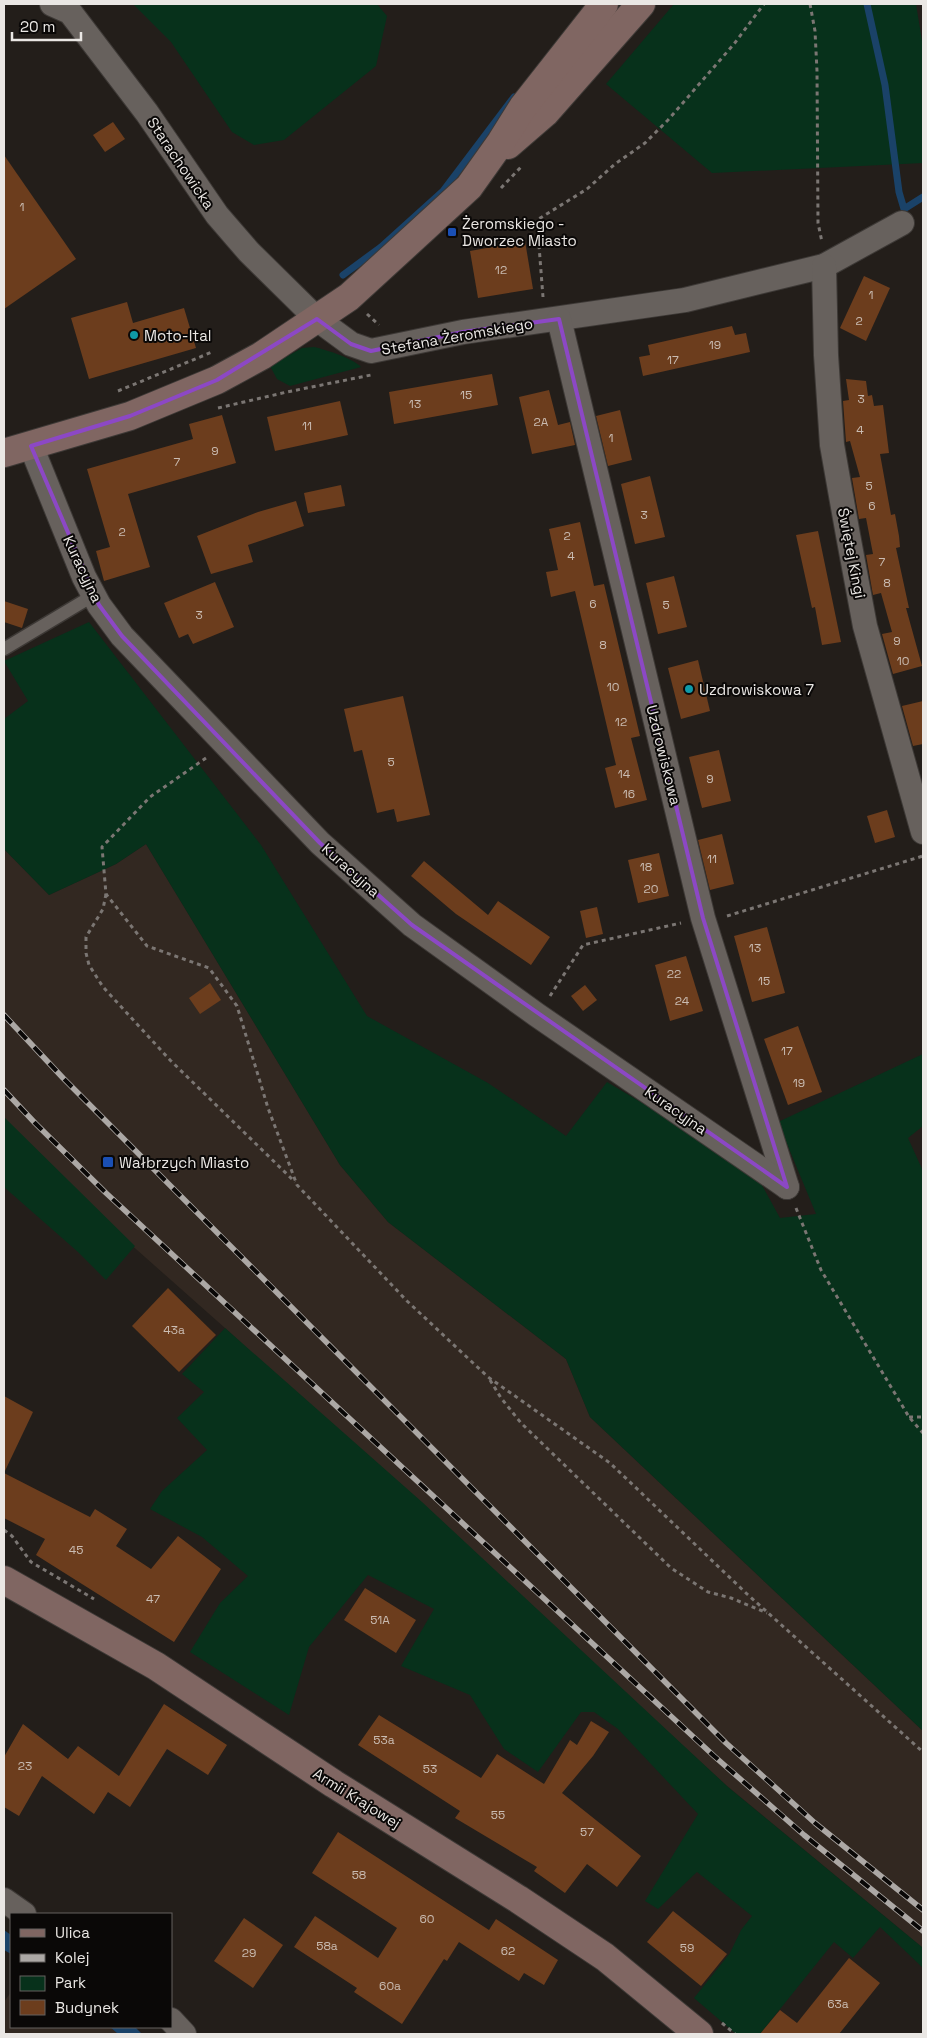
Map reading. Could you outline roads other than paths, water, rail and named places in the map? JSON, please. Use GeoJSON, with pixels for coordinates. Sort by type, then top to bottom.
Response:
{"type":"FeatureCollection","features":[{"type":"Feature","properties":{"kind":"main road"},"geometry":{"type":"LineString","coordinates":[[4,453],[130,416],[217,380],[261,356],[350,297],[469,187],[523,107],[604,4]]}},
{"type":"Feature","properties":{"kind":"main road"},"geometry":{"type":"LineString","coordinates":[[489,160],[545,113],[641,4]]}},
{"type":"Feature","properties":{"kind":"main road","name":"Armii Krajowej"},"geometry":{"type":"LineString","coordinates":[[4,1580],[156,1666],[334,1784],[518,1899],[605,1957],[699,2034]]}},
{"type":"Feature","properties":{"kind":"street","name":"Starachowicka"},"geometry":{"type":"LineString","coordinates":[[52,4],[70,12],[147,112],[217,215],[249,252],[317,319]]}},
{"type":"Feature","properties":{"kind":"street","name":"Stefana Żeromskiego"},"geometry":{"type":"LineString","coordinates":[[317,319],[351,344],[372,351],[463,332],[685,300],[824,257],[902,223]]}},
{"type":"Feature","properties":{"kind":"street","name":"Świętej Kingi"},"geometry":{"type":"LineString","coordinates":[[824,257],[826,355],[832,445],[866,626],[923,832]]}},
{"type":"Feature","properties":{"kind":"street","name":"Uzdrowiskowa"},"geometry":{"type":"LineString","coordinates":[[552,320],[703,918],[787,1186]]}},
{"type":"Feature","properties":{"kind":"street","name":"Kuracyjna"},"geometry":{"type":"LineString","coordinates":[[31,446],[84,577],[122,636],[320,842],[412,925],[545,1021],[787,1186]]}},
{"type":"Feature","properties":{"kind":"street"},"geometry":{"type":"LineString","coordinates":[[4,1900],[23,1913]]}},
{"type":"Feature","properties":{"kind":"street"},"geometry":{"type":"LineString","coordinates":[[172,2021],[184,2034]]}},
{"type":"Feature","properties":{"kind":"lane"},"geometry":{"type":"LineString","coordinates":[[4,648],[94,595]]}},
{"type":"Feature","properties":{"kind":"water"},"geometry":{"type":"Polygon","coordinates":[[[4,1930],[10,1934],[10,1953],[4,1950],[4,1930]]]}},
{"type":"Feature","properties":{"kind":"water"},"geometry":{"type":"Polygon","coordinates":[[[111,2028],[136,2028],[142,2034],[118,2034],[111,2028]]]}},
{"type":"Feature","properties":{"kind":"waterway"},"geometry":{"type":"LineString","coordinates":[[867,4],[885,85],[899,192],[904,209],[923,197]]}},
{"type":"Feature","properties":{"kind":"waterway"},"geometry":{"type":"LineString","coordinates":[[343,275],[381,247],[443,191],[514,97]]}},
{"type":"Feature","properties":{"kind":"railway"},"geometry":{"type":"LineString","coordinates":[[4,1015],[63,1078],[726,1743],[815,1823],[923,1910]]}},
{"type":"Feature","properties":{"kind":"railway"},"geometry":{"type":"LineString","coordinates":[[4,1090],[106,1193],[714,1756],[804,1835],[923,1931]]}},
{"type":"Feature","properties":{"kind":"place","name":"Żeromskiego - Dworzec Miasto"},"geometry":{"type":"Point","coordinates":[452,232]}},
{"type":"Feature","properties":{"kind":"place","name":"Moto-Ital"},"geometry":{"type":"Point","coordinates":[134,335]}},
{"type":"Feature","properties":{"kind":"place","name":"Uzdrowiskowa 7"},"geometry":{"type":"Point","coordinates":[689,689]}},
{"type":"Feature","properties":{"kind":"place","name":"Wałbrzych Miasto"},"geometry":{"type":"Point","coordinates":[108,1162]}}]}
